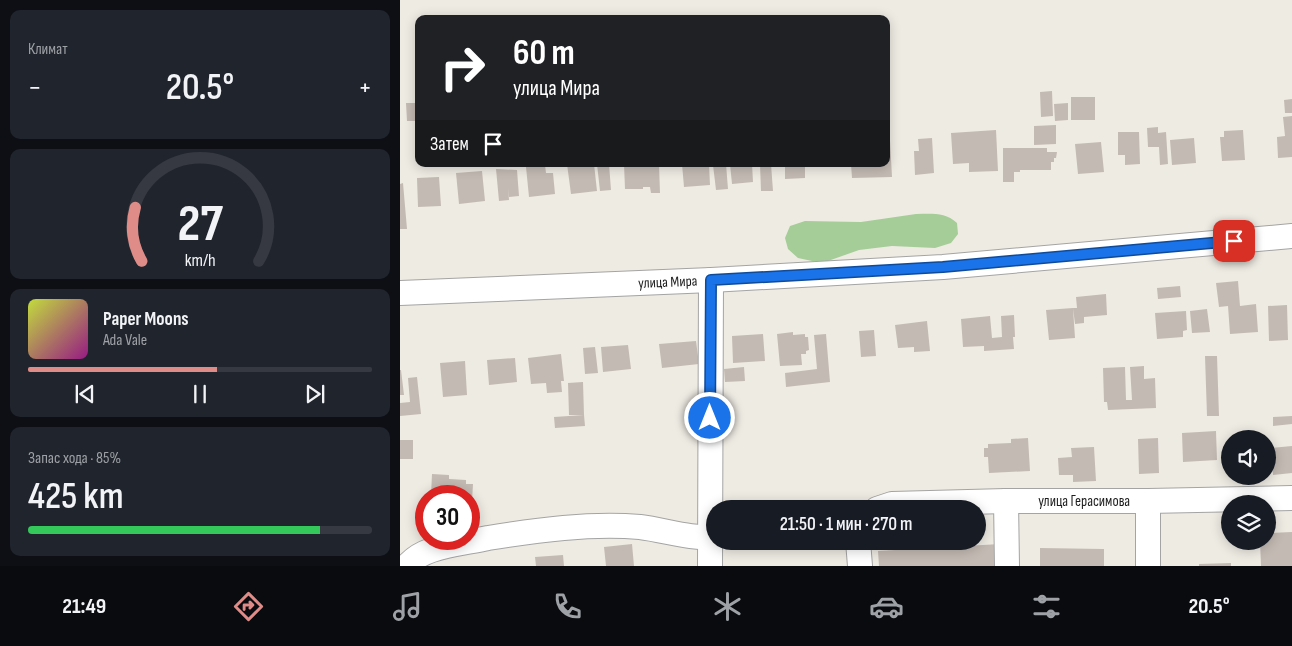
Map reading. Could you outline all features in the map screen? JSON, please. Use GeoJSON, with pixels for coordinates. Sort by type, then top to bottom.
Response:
{"type":"FeatureCollection","features":[{"type":"Feature","properties":{"kind":"street","name":"улица Мира"},"geometry":{"type":"LineString","coordinates":[[400,293],[711,280],[943,267],[1292,236]]}},
{"type":"Feature","properties":{"kind":"street"},"geometry":{"type":"LineString","coordinates":[[711,280],[712,500]]}},
{"type":"Feature","properties":{"kind":"street","name":"улица Герасимова"},"geometry":{"type":"LineString","coordinates":[[986,502],[1292,498]]}},
{"type":"Feature","properties":{"kind":"street"},"geometry":{"type":"LineString","coordinates":[[1006,501],[1007,566]]}},
{"type":"Feature","properties":{"kind":"street"},"geometry":{"type":"LineString","coordinates":[[1148,501],[1148,566]]}},
{"type":"Feature","properties":{"kind":"street"},"geometry":{"type":"LineString","coordinates":[[407,566],[418,557],[432,550],[460,543],[515,534],[596,525],[641,527],[706,536]]}},
{"type":"Feature","properties":{"kind":"street"},"geometry":{"type":"LineString","coordinates":[[710,566],[711,550]]}},
{"type":"Feature","properties":{"kind":"street"},"geometry":{"type":"LineString","coordinates":[[859,550],[860,566]]}},
{"type":"Feature","properties":{"kind":"green space"},"geometry":{"type":"Polygon","coordinates":[[[916,214],[938,214],[948,217],[957,223],[958,234],[951,243],[935,248],[892,246],[859,250],[828,261],[812,261],[798,258],[788,249],[785,238],[790,226],[805,221],[861,222],[916,214]]]}},
{"type":"Feature","properties":{"kind":"building"},"geometry":{"type":"Polygon","coordinates":[[[1052,91],[1053,116],[1041,117],[1040,92],[1052,91]]]}},
{"type":"Feature","properties":{"kind":"building"},"geometry":{"type":"Polygon","coordinates":[[[1071,97],[1095,97],[1095,120],[1071,120],[1071,97]]]}},
{"type":"Feature","properties":{"kind":"building"},"geometry":{"type":"Polygon","coordinates":[[[1292,99],[1292,113],[1285,113],[1284,100],[1292,99]]]}},
{"type":"Feature","properties":{"kind":"building"},"geometry":{"type":"Polygon","coordinates":[[[406,103],[415,103],[415,121],[407,121],[406,103]]]}},
{"type":"Feature","properties":{"kind":"building"},"geometry":{"type":"Polygon","coordinates":[[[1068,103],[1068,120],[1055,121],[1054,104],[1068,103]]]}},
{"type":"Feature","properties":{"kind":"building"},"geometry":{"type":"Polygon","coordinates":[[[1292,116],[1292,157],[1278,158],[1277,137],[1285,136],[1283,117],[1292,116]]]}},
{"type":"Feature","properties":{"kind":"building"},"geometry":{"type":"Polygon","coordinates":[[[1056,125],[1056,144],[1034,145],[1034,126],[1056,125]]]}},
{"type":"Feature","properties":{"kind":"building"},"geometry":{"type":"Polygon","coordinates":[[[1158,127],[1158,133],[1166,132],[1168,164],[1160,165],[1159,147],[1148,147],[1147,128],[1158,127]]]}},
{"type":"Feature","properties":{"kind":"building"},"geometry":{"type":"Polygon","coordinates":[[[996,130],[998,171],[969,172],[969,163],[953,164],[951,133],[996,130]]]}},
{"type":"Feature","properties":{"kind":"building"},"geometry":{"type":"Polygon","coordinates":[[[1243,130],[1245,160],[1222,161],[1220,137],[1224,137],[1224,131],[1243,130]]]}},
{"type":"Feature","properties":{"kind":"building"},"geometry":{"type":"Polygon","coordinates":[[[1118,132],[1139,132],[1140,164],[1125,165],[1125,155],[1118,155],[1118,132]]]}},
{"type":"Feature","properties":{"kind":"building"},"geometry":{"type":"Polygon","coordinates":[[[932,138],[934,173],[915,175],[914,151],[919,151],[918,139],[932,138]]]}},
{"type":"Feature","properties":{"kind":"building"},"geometry":{"type":"Polygon","coordinates":[[[1194,138],[1196,163],[1172,165],[1170,140],[1194,138]]]}},
{"type":"Feature","properties":{"kind":"building"},"geometry":{"type":"Polygon","coordinates":[[[890,140],[892,177],[852,178],[851,167],[890,167],[890,140]]]}},
{"type":"Feature","properties":{"kind":"building"},"geometry":{"type":"Polygon","coordinates":[[[1101,142],[1104,172],[1078,174],[1075,144],[1101,142]]]}},
{"type":"Feature","properties":{"kind":"building"},"geometry":{"type":"Polygon","coordinates":[[[1003,148],[1047,148],[1047,152],[1057,152],[1054,162],[1051,162],[1051,170],[1020,170],[1020,172],[1014,172],[1014,182],[1003,182],[1003,148]]]}},
{"type":"Feature","properties":{"kind":"building"},"geometry":{"type":"Polygon","coordinates":[[[526,167],[545,167],[546,173],[553,173],[555,194],[529,197],[526,167]]]}},
{"type":"Feature","properties":{"kind":"building"},"geometry":{"type":"Polygon","coordinates":[[[567,167],[594,167],[597,191],[571,194],[567,167]]]}},
{"type":"Feature","properties":{"kind":"building"},"geometry":{"type":"Polygon","coordinates":[[[597,167],[609,167],[611,190],[600,191],[597,167]]]}},
{"type":"Feature","properties":{"kind":"building"},"geometry":{"type":"Polygon","coordinates":[[[624,167],[659,167],[660,193],[651,193],[650,187],[625,189],[624,167]]]}},
{"type":"Feature","properties":{"kind":"building"},"geometry":{"type":"Polygon","coordinates":[[[682,167],[709,167],[710,185],[684,187],[682,167]]]}},
{"type":"Feature","properties":{"kind":"building"},"geometry":{"type":"Polygon","coordinates":[[[713,167],[726,167],[728,189],[716,190],[713,167]]]}},
{"type":"Feature","properties":{"kind":"building"},"geometry":{"type":"Polygon","coordinates":[[[730,167],[752,167],[753,182],[732,184],[730,167]]]}},
{"type":"Feature","properties":{"kind":"building"},"geometry":{"type":"Polygon","coordinates":[[[760,167],[771,167],[773,191],[761,191],[760,167]]]}},
{"type":"Feature","properties":{"kind":"building"},"geometry":{"type":"Polygon","coordinates":[[[785,167],[805,167],[805,178],[785,179],[785,167]]]}},
{"type":"Feature","properties":{"kind":"building"},"geometry":{"type":"Polygon","coordinates":[[[496,169],[517,170],[519,196],[509,197],[508,188],[509,200],[499,201],[496,169]]]}},
{"type":"Feature","properties":{"kind":"building"},"geometry":{"type":"Polygon","coordinates":[[[482,171],[485,201],[459,204],[456,173],[482,171]]]}},
{"type":"Feature","properties":{"kind":"building"},"geometry":{"type":"Polygon","coordinates":[[[439,177],[441,206],[418,207],[417,178],[439,177]]]}},
{"type":"Feature","properties":{"kind":"building"},"geometry":{"type":"Polygon","coordinates":[[[403,183],[407,229],[400,229],[400,184],[403,183]]]}},
{"type":"Feature","properties":{"kind":"building"},"geometry":{"type":"Polygon","coordinates":[[[1238,281],[1240,306],[1256,304],[1258,332],[1230,334],[1228,306],[1219,307],[1216,283],[1238,281]]]}},
{"type":"Feature","properties":{"kind":"building"},"geometry":{"type":"Polygon","coordinates":[[[1180,286],[1181,297],[1158,299],[1157,288],[1180,286]]]}},
{"type":"Feature","properties":{"kind":"building"},"geometry":{"type":"Polygon","coordinates":[[[1106,294],[1107,315],[1084,317],[1084,323],[1075,324],[1073,308],[1077,308],[1076,297],[1106,294]]]}},
{"type":"Feature","properties":{"kind":"building"},"geometry":{"type":"Polygon","coordinates":[[[1287,305],[1288,340],[1269,341],[1268,306],[1287,305]]]}},
{"type":"Feature","properties":{"kind":"building"},"geometry":{"type":"Polygon","coordinates":[[[1073,308],[1075,338],[1049,340],[1046,310],[1073,308]]]}},
{"type":"Feature","properties":{"kind":"building"},"geometry":{"type":"Polygon","coordinates":[[[1207,309],[1210,332],[1192,333],[1190,311],[1207,309]]]}},
{"type":"Feature","properties":{"kind":"building"},"geometry":{"type":"Polygon","coordinates":[[[1186,311],[1187,330],[1183,331],[1183,337],[1157,339],[1155,313],[1186,311]]]}},
{"type":"Feature","properties":{"kind":"building"},"geometry":{"type":"Polygon","coordinates":[[[1014,315],[1014,349],[984,351],[984,346],[963,347],[961,319],[990,316],[992,338],[1002,337],[1001,316],[1014,315]]]}},
{"type":"Feature","properties":{"kind":"building"},"geometry":{"type":"Polygon","coordinates":[[[927,321],[930,351],[914,352],[914,347],[898,348],[895,325],[927,321]]]}},
{"type":"Feature","properties":{"kind":"building"},"geometry":{"type":"Polygon","coordinates":[[[874,330],[876,356],[861,357],[859,331],[874,330]]]}},
{"type":"Feature","properties":{"kind":"building"},"geometry":{"type":"Polygon","coordinates":[[[793,332],[793,335],[805,334],[805,337],[808,337],[809,350],[806,351],[806,354],[801,354],[802,365],[780,366],[777,334],[793,332]]]}},
{"type":"Feature","properties":{"kind":"building"},"geometry":{"type":"Polygon","coordinates":[[[763,334],[765,361],[733,363],[732,336],[763,334]]]}},
{"type":"Feature","properties":{"kind":"building"},"geometry":{"type":"Polygon","coordinates":[[[826,334],[830,382],[786,387],[785,373],[817,369],[814,335],[826,334]]]}},
{"type":"Feature","properties":{"kind":"building"},"geometry":{"type":"Polygon","coordinates":[[[696,341],[699,364],[662,368],[659,344],[696,341]]]}},
{"type":"Feature","properties":{"kind":"building"},"geometry":{"type":"Polygon","coordinates":[[[628,345],[631,369],[603,372],[601,347],[628,345]]]}},
{"type":"Feature","properties":{"kind":"building"},"geometry":{"type":"Polygon","coordinates":[[[595,347],[598,373],[585,374],[583,348],[595,347]]]}},
{"type":"Feature","properties":{"kind":"building"},"geometry":{"type":"Polygon","coordinates":[[[561,354],[564,381],[561,381],[562,392],[547,393],[546,383],[531,384],[528,358],[561,354]]]}},
{"type":"Feature","properties":{"kind":"building"},"geometry":{"type":"Polygon","coordinates":[[[1205,356],[1217,356],[1219,416],[1207,416],[1205,356]]]}},
{"type":"Feature","properties":{"kind":"building"},"geometry":{"type":"Polygon","coordinates":[[[515,358],[517,382],[489,385],[487,360],[515,358]]]}},
{"type":"Feature","properties":{"kind":"building"},"geometry":{"type":"Polygon","coordinates":[[[465,361],[467,395],[443,397],[440,363],[465,361]]]}},
{"type":"Feature","properties":{"kind":"building"},"geometry":{"type":"Polygon","coordinates":[[[1144,366],[1144,379],[1155,378],[1156,408],[1108,410],[1107,402],[1104,402],[1103,368],[1125,367],[1126,400],[1132,400],[1130,367],[1144,366]]]}},
{"type":"Feature","properties":{"kind":"building"},"geometry":{"type":"Polygon","coordinates":[[[744,367],[745,381],[725,382],[724,369],[744,367]]]}},
{"type":"Feature","properties":{"kind":"building"},"geometry":{"type":"Polygon","coordinates":[[[401,370],[404,395],[400,395],[401,370]]]}},
{"type":"Feature","properties":{"kind":"building"},"geometry":{"type":"Polygon","coordinates":[[[417,377],[421,414],[400,416],[400,403],[410,402],[408,378],[417,377]]]}},
{"type":"Feature","properties":{"kind":"building"},"geometry":{"type":"Polygon","coordinates":[[[583,382],[584,415],[569,415],[568,383],[583,382]]]}},
{"type":"Feature","properties":{"kind":"building"},"geometry":{"type":"Polygon","coordinates":[[[584,415],[585,426],[555,428],[554,417],[584,415]]]}},
{"type":"Feature","properties":{"kind":"building"},"geometry":{"type":"Polygon","coordinates":[[[1292,416],[1292,424],[1273,426],[1273,417],[1292,416]]]}},
{"type":"Feature","properties":{"kind":"building"},"geometry":{"type":"Polygon","coordinates":[[[1216,431],[1217,460],[1183,462],[1182,433],[1216,431]]]}},
{"type":"Feature","properties":{"kind":"building"},"geometry":{"type":"Polygon","coordinates":[[[1028,438],[1030,471],[989,473],[988,457],[984,457],[984,448],[988,448],[988,444],[1011,443],[1011,439],[1028,438]]]}},
{"type":"Feature","properties":{"kind":"building"},"geometry":{"type":"Polygon","coordinates":[[[1158,438],[1159,473],[1139,474],[1138,439],[1158,438]]]}},
{"type":"Feature","properties":{"kind":"building"},"geometry":{"type":"Polygon","coordinates":[[[400,440],[413,440],[413,459],[400,459],[400,440]]]}},
{"type":"Feature","properties":{"kind":"building"},"geometry":{"type":"Polygon","coordinates":[[[1292,446],[1292,473],[1276,475],[1276,448],[1292,446]]]}},
{"type":"Feature","properties":{"kind":"building"},"geometry":{"type":"Polygon","coordinates":[[[1094,447],[1096,481],[1073,482],[1073,475],[1059,475],[1058,458],[1072,457],[1071,448],[1094,447]]]}},
{"type":"Feature","properties":{"kind":"building"},"geometry":{"type":"Polygon","coordinates":[[[432,474],[449,475],[449,479],[466,480],[466,484],[473,484],[473,485],[431,485],[432,474]]]}},
{"type":"Feature","properties":{"kind":"building"},"geometry":{"type":"Polygon","coordinates":[[[1292,532],[1292,566],[1261,566],[1260,550],[1276,550],[1276,533],[1292,532]]]}},
{"type":"Feature","properties":{"kind":"building"},"geometry":{"type":"Polygon","coordinates":[[[632,544],[634,566],[606,566],[604,547],[632,544]]]}},
{"type":"Feature","properties":{"kind":"building"},"geometry":{"type":"Polygon","coordinates":[[[1000,544],[1001,566],[879,566],[878,551],[986,550],[986,545],[1000,544]]]}},
{"type":"Feature","properties":{"kind":"building"},"geometry":{"type":"Polygon","coordinates":[[[1040,548],[1104,549],[1104,566],[1040,566],[1040,548]]]}},
{"type":"Feature","properties":{"kind":"building"},"geometry":{"type":"Polygon","coordinates":[[[563,555],[564,566],[536,566],[535,557],[563,555]]]}},
{"type":"Feature","properties":{"kind":"building"},"geometry":{"type":"Polygon","coordinates":[[[1231,563],[1231,566],[1199,566],[1199,564],[1231,563]]]}},
{"type":"Feature","properties":{"kind":"route"},"geometry":{"type":"LineString","coordinates":[[710,418],[711,280],[943,267],[1234,241]]}}]}
